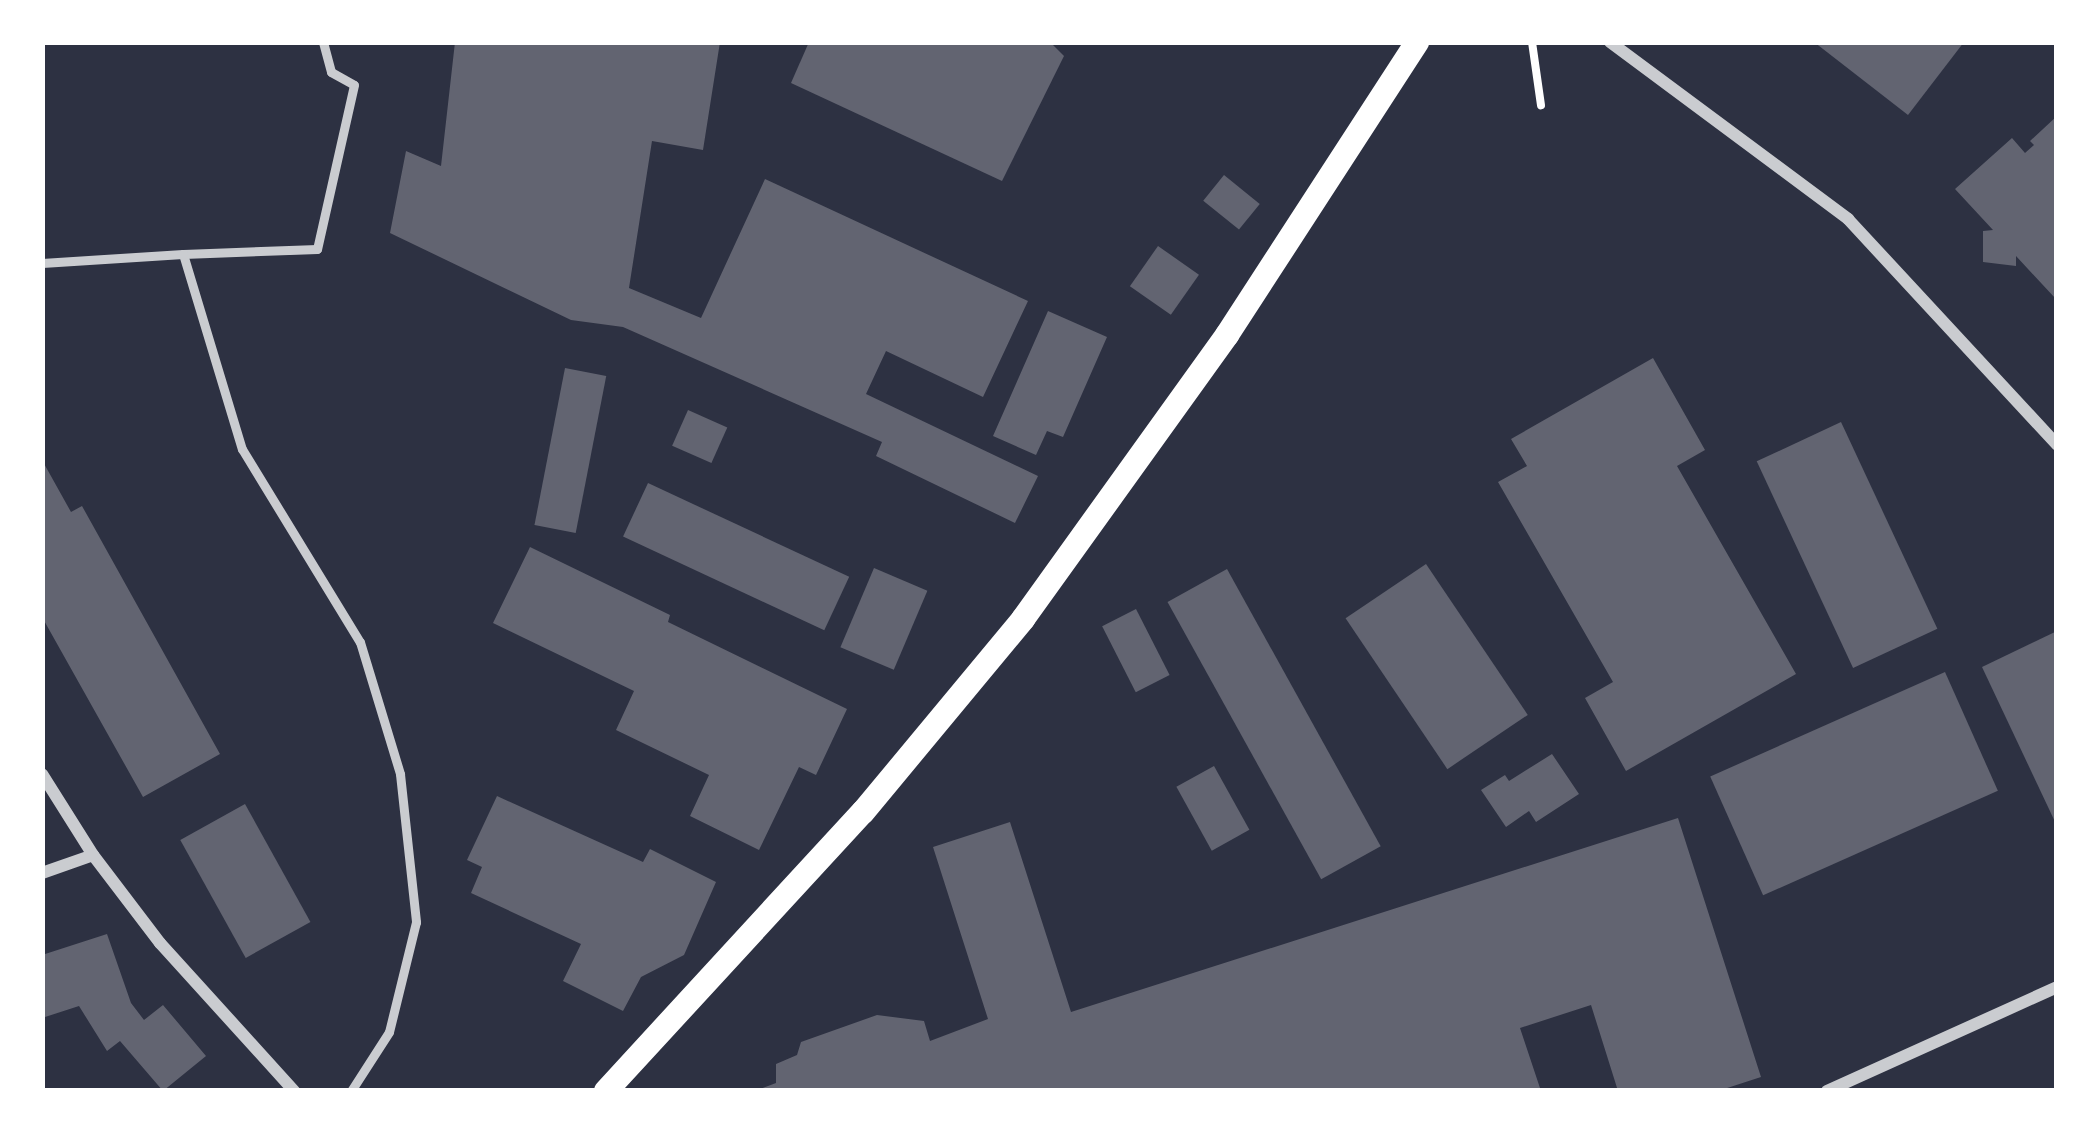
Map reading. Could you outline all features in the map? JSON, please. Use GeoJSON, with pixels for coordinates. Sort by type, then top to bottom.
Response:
{"type":"FeatureCollection","features":[{"type":"Feature","properties":{"kind":"main road"},"geometry":{"type":"LineString","coordinates":[[606,1091],[863,812],[1023,619],[1215,352],[1418,42]]}},
{"type":"Feature","properties":{"kind":"street"},"geometry":{"type":"LineString","coordinates":[[1610,42],[1848,219],[2057,445]]}},
{"type":"Feature","properties":{"kind":"street"},"geometry":{"type":"LineString","coordinates":[[42,774],[93,855],[160,943],[294,1091]]}},
{"type":"Feature","properties":{"kind":"street"},"geometry":{"type":"LineString","coordinates":[[42,874],[93,855]]}},
{"type":"Feature","properties":{"kind":"street"},"geometry":{"type":"LineString","coordinates":[[1827,1091],[2057,987]]}},
{"type":"Feature","properties":{"kind":"lane"},"geometry":{"type":"LineString","coordinates":[[42,263],[316,249],[354,86],[332,72],[322,42]]}},
{"type":"Feature","properties":{"kind":"lane"},"geometry":{"type":"LineString","coordinates":[[183,254],[242,448],[360,642],[400,774],[416,922],[389,1032],[351,1091]]}},
{"type":"Feature","properties":{"kind":"path"},"geometry":{"type":"LineString","coordinates":[[1532,42],[1541,105]]}},
{"type":"Feature","properties":{"kind":"building"},"geometry":{"type":"Polygon","coordinates":[[[455,42],[720,42],[703,150],[652,141],[629,288],[701,318],[765,179],[1028,301],[983,397],[886,351],[866,394],[1038,476],[1015,523],[876,456],[882,442],[623,327],[571,320],[390,233],[406,151],[441,166],[455,42]]]}},
{"type":"Feature","properties":{"kind":"building"},"geometry":{"type":"Polygon","coordinates":[[[809,42],[1050,42],[1064,56],[1002,181],[791,83],[809,42]]]}},
{"type":"Feature","properties":{"kind":"building"},"geometry":{"type":"Polygon","coordinates":[[[1814,42],[1964,42],[1908,115],[1814,42]]]}},
{"type":"Feature","properties":{"kind":"building"},"geometry":{"type":"Polygon","coordinates":[[[2057,116],[2055,298],[2016,256],[2016,266],[1983,262],[1983,231],[1993,230],[1955,189],[2012,138],[2025,153],[2034,145],[2030,141],[2057,116]]]}},
{"type":"Feature","properties":{"kind":"building"},"geometry":{"type":"Polygon","coordinates":[[[1224,175],[1260,204],[1239,230],[1203,201],[1224,175]]]}},
{"type":"Feature","properties":{"kind":"building"},"geometry":{"type":"Polygon","coordinates":[[[1158,246],[1199,275],[1171,315],[1130,286],[1158,246]]]}},
{"type":"Feature","properties":{"kind":"building"},"geometry":{"type":"Polygon","coordinates":[[[1048,311],[1107,337],[1063,437],[1047,431],[1036,455],[993,436],[1048,311]]]}},
{"type":"Feature","properties":{"kind":"building"},"geometry":{"type":"Polygon","coordinates":[[[1653,358],[1705,450],[1677,466],[1796,674],[1626,771],[1585,698],[1613,682],[1498,482],[1527,466],[1511,439],[1653,358]]]}},
{"type":"Feature","properties":{"kind":"building"},"geometry":{"type":"Polygon","coordinates":[[[565,368],[606,376],[576,533],[534,525],[565,368]]]}},
{"type":"Feature","properties":{"kind":"building"},"geometry":{"type":"Polygon","coordinates":[[[688,410],[727,427],[711,463],[672,446],[688,410]]]}},
{"type":"Feature","properties":{"kind":"building"},"geometry":{"type":"Polygon","coordinates":[[[1841,422],[1937,629],[1853,668],[1757,461],[1841,422]]]}},
{"type":"Feature","properties":{"kind":"building"},"geometry":{"type":"Polygon","coordinates":[[[42,460],[71,512],[82,506],[220,754],[143,797],[42,617],[42,460]]]}},
{"type":"Feature","properties":{"kind":"building"},"geometry":{"type":"Polygon","coordinates":[[[648,483],[849,577],[824,630],[623,536],[648,483]]]}},
{"type":"Feature","properties":{"kind":"building"},"geometry":{"type":"Polygon","coordinates":[[[530,547],[670,615],[668,622],[847,709],[816,775],[799,767],[759,850],[690,816],[709,775],[616,730],[634,691],[493,623],[530,547]]]}},
{"type":"Feature","properties":{"kind":"building"},"geometry":{"type":"Polygon","coordinates":[[[1426,564],[1528,715],[1447,769],[1346,618],[1426,564]]]}},
{"type":"Feature","properties":{"kind":"building"},"geometry":{"type":"Polygon","coordinates":[[[874,568],[927,591],[894,670],[840,647],[874,568]]]}},
{"type":"Feature","properties":{"kind":"building"},"geometry":{"type":"Polygon","coordinates":[[[1227,569],[1381,846],[1321,879],[1168,602],[1227,569]]]}},
{"type":"Feature","properties":{"kind":"building"},"geometry":{"type":"Polygon","coordinates":[[[1136,609],[1170,675],[1136,692],[1102,626],[1136,609]]]}},
{"type":"Feature","properties":{"kind":"building"},"geometry":{"type":"Polygon","coordinates":[[[2057,631],[2057,826],[1982,667],[2057,631]]]}},
{"type":"Feature","properties":{"kind":"building"},"geometry":{"type":"Polygon","coordinates":[[[1945,672],[1998,791],[1763,895],[1710,777],[1945,672]]]}},
{"type":"Feature","properties":{"kind":"building"},"geometry":{"type":"Polygon","coordinates":[[[1552,754],[1579,794],[1536,822],[1529,811],[1506,827],[1481,790],[1505,775],[1509,781],[1552,754]]]}},
{"type":"Feature","properties":{"kind":"building"},"geometry":{"type":"Polygon","coordinates":[[[1214,766],[1249,830],[1212,851],[1176,787],[1214,766]]]}},
{"type":"Feature","properties":{"kind":"building"},"geometry":{"type":"Polygon","coordinates":[[[497,796],[643,862],[650,849],[716,882],[684,955],[641,977],[623,1011],[563,981],[581,944],[471,893],[482,867],[467,860],[497,796]]]}},
{"type":"Feature","properties":{"kind":"building"},"geometry":{"type":"Polygon","coordinates":[[[245,804],[310,922],[246,958],[180,840],[245,804]]]}},
{"type":"Feature","properties":{"kind":"building"},"geometry":{"type":"Polygon","coordinates":[[[1678,818],[1761,1077],[1718,1091],[1618,1091],[1591,1005],[1520,1028],[1541,1091],[755,1091],[776,1083],[776,1064],[797,1055],[801,1042],[877,1015],[924,1021],[930,1041],[988,1019],[933,847],[1010,822],[1071,1012],[1678,818]]]}},
{"type":"Feature","properties":{"kind":"building"},"geometry":{"type":"Polygon","coordinates":[[[107,934],[131,1003],[144,1020],[163,1005],[206,1056],[163,1091],[120,1041],[107,1051],[79,1006],[42,1018],[42,955],[107,934]]]}}]}
